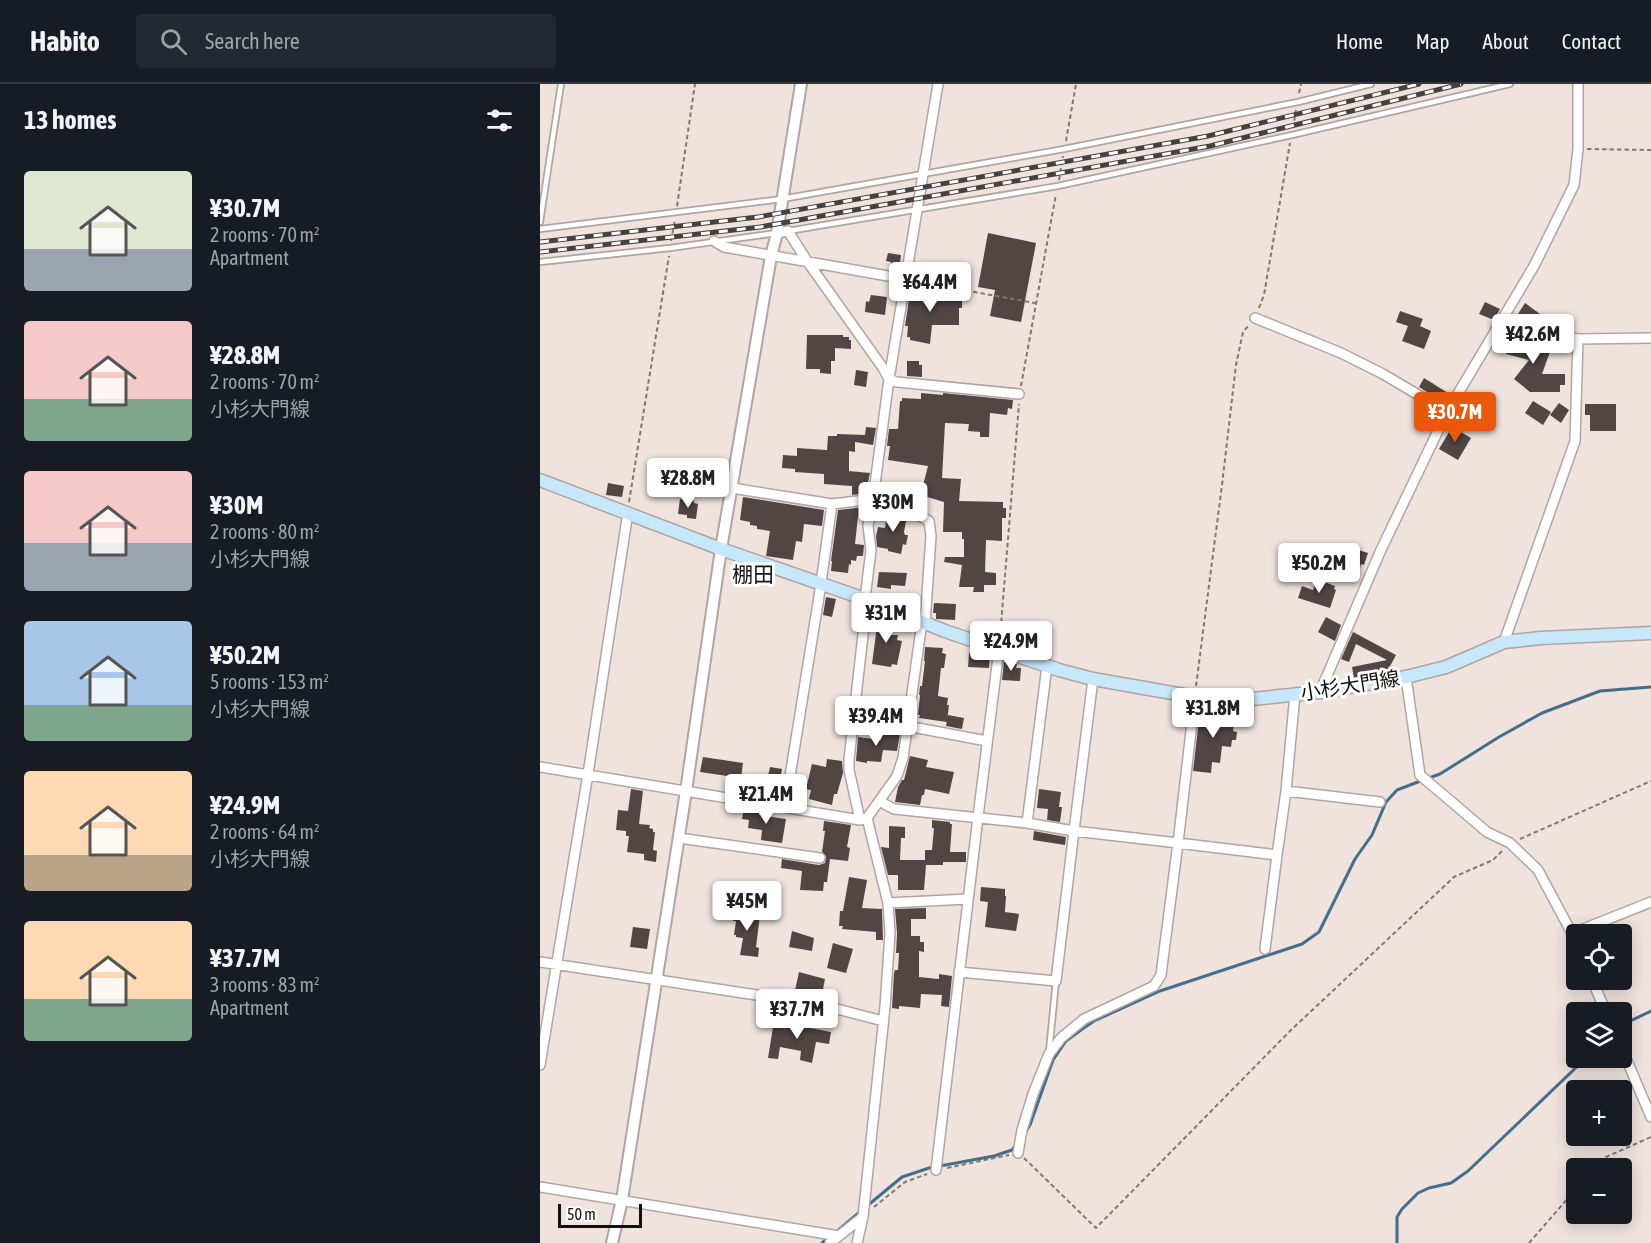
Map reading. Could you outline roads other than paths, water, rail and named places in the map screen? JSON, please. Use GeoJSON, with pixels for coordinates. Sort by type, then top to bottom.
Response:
{"type":"FeatureCollection","features":[{"type":"Feature","properties":{"kind":"main road","name":"小杉大門線"},"geometry":{"type":"LineString","coordinates":[[540,480],[722,549],[1047,666],[1093,679],[1195,697],[1252,699],[1320,692],[1446,667],[1504,642],[1651,633]]}},
{"type":"Feature","properties":{"kind":"street"},"geometry":{"type":"LineString","coordinates":[[612,1243],[622,1200],[722,549],[771,256],[782,232],[782,199],[801,84]]}},
{"type":"Feature","properties":{"kind":"street"},"geometry":{"type":"LineString","coordinates":[[856,1243],[863,1217],[890,933],[888,903],[849,770],[849,759],[871,550],[868,526],[889,379],[938,84]]}},
{"type":"Feature","properties":{"kind":"street"},"geometry":{"type":"LineString","coordinates":[[1320,692],[1380,552],[1447,412],[1534,266],[1574,185],[1578,149],[1578,84]]}},
{"type":"Feature","properties":{"kind":"street"},"geometry":{"type":"LineString","coordinates":[[782,232],[807,261],[889,379],[897,382],[1019,394]]}},
{"type":"Feature","properties":{"kind":"street"},"geometry":{"type":"LineString","coordinates":[[714,242],[724,247],[906,279]]}},
{"type":"Feature","properties":{"kind":"street"},"geometry":{"type":"LineString","coordinates":[[1255,318],[1341,353],[1383,374],[1447,412]]}},
{"type":"Feature","properties":{"kind":"street"},"geometry":{"type":"LineString","coordinates":[[1503,319],[1523,327],[1578,339],[1651,338]]}},
{"type":"Feature","properties":{"kind":"street"},"geometry":{"type":"LineString","coordinates":[[1504,642],[1575,441],[1578,339]]}},
{"type":"Feature","properties":{"kind":"street"},"geometry":{"type":"LineString","coordinates":[[732,488],[832,504],[882,498],[929,521],[931,536],[924,623],[903,758],[897,776],[864,819]]}},
{"type":"Feature","properties":{"kind":"street"},"geometry":{"type":"LineString","coordinates":[[785,807],[832,504]]}},
{"type":"Feature","properties":{"kind":"street"},"geometry":{"type":"LineString","coordinates":[[540,1065],[628,512]]}},
{"type":"Feature","properties":{"kind":"street"},"geometry":{"type":"LineString","coordinates":[[936,1170],[999,649]]}},
{"type":"Feature","properties":{"kind":"street"},"geometry":{"type":"LineString","coordinates":[[1027,823],[1047,666]]}},
{"type":"Feature","properties":{"kind":"street"},"geometry":{"type":"LineString","coordinates":[[1406,676],[1420,775],[1487,831],[1510,843],[1538,870],[1568,924]]}},
{"type":"Feature","properties":{"kind":"street"},"geometry":{"type":"LineString","coordinates":[[959,972],[1056,981],[1093,679]]}},
{"type":"Feature","properties":{"kind":"street"},"geometry":{"type":"LineString","coordinates":[[1265,948],[1286,791],[1295,694]]}},
{"type":"Feature","properties":{"kind":"street"},"geometry":{"type":"LineString","coordinates":[[1018,1153],[1027,1113],[1049,1054],[1061,1038],[1084,1019],[1154,986],[1161,975],[1195,697]]}},
{"type":"Feature","properties":{"kind":"street"},"geometry":{"type":"LineString","coordinates":[[907,726],[987,741]]}},
{"type":"Feature","properties":{"kind":"street"},"geometry":{"type":"LineString","coordinates":[[540,767],[864,819]]}},
{"type":"Feature","properties":{"kind":"street"},"geometry":{"type":"LineString","coordinates":[[1286,791],[1380,802]]}},
{"type":"Feature","properties":{"kind":"street"},"geometry":{"type":"LineString","coordinates":[[879,801],[894,809],[978,817],[1277,855]]}},
{"type":"Feature","properties":{"kind":"street"},"geometry":{"type":"LineString","coordinates":[[679,838],[820,858]]}},
{"type":"Feature","properties":{"kind":"street"},"geometry":{"type":"LineString","coordinates":[[888,903],[968,899]]}},
{"type":"Feature","properties":{"kind":"street"},"geometry":{"type":"LineString","coordinates":[[1603,924],[1651,902]]}},
{"type":"Feature","properties":{"kind":"street"},"geometry":{"type":"LineString","coordinates":[[540,962],[819,1006],[883,1022]]}},
{"type":"Feature","properties":{"kind":"street"},"geometry":{"type":"LineString","coordinates":[[1630,1068],[1651,1117]]}},
{"type":"Feature","properties":{"kind":"street"},"geometry":{"type":"LineString","coordinates":[[540,1187],[839,1236]]}},
{"type":"Feature","properties":{"kind":"street"},"geometry":{"type":"LineString","coordinates":[[830,1243],[863,1217]]}},
{"type":"Feature","properties":{"kind":"lane"},"geometry":{"type":"LineString","coordinates":[[540,222],[561,84]]}},
{"type":"Feature","properties":{"kind":"lane"},"geometry":{"type":"LineString","coordinates":[[540,229],[782,199],[1064,149],[1298,102],[1371,84]]}},
{"type":"Feature","properties":{"kind":"lane"},"geometry":{"type":"LineString","coordinates":[[540,262],[714,242],[1058,186],[1510,84]]}},
{"type":"Feature","properties":{"kind":"lane"},"geometry":{"type":"LineString","coordinates":[[1049,1054],[1056,981]]}},
{"type":"Feature","properties":{"kind":"waterway"},"geometry":{"type":"LineString","coordinates":[[1429,778],[1440,774],[1542,713],[1600,691],[1651,687]]}},
{"type":"Feature","properties":{"kind":"waterway"},"geometry":{"type":"LineString","coordinates":[[1025,1133],[1030,1125],[1053,1060],[1066,1041],[1094,1021],[1160,991],[1302,944],[1319,932],[1355,859],[1372,835],[1386,802],[1397,790],[1423,780]]}},
{"type":"Feature","properties":{"kind":"waterway"},"geometry":{"type":"LineString","coordinates":[[1632,1020],[1651,1011]]}},
{"type":"Feature","properties":{"kind":"waterway"},"geometry":{"type":"LineString","coordinates":[[1397,1243],[1397,1217],[1418,1193],[1451,1183],[1468,1171],[1576,1068]]}},
{"type":"Feature","properties":{"kind":"waterway"},"geometry":{"type":"LineString","coordinates":[[867,1206],[902,1177],[929,1168],[994,1156],[1012,1150],[1015,1146]]}},
{"type":"Feature","properties":{"kind":"waterway"},"geometry":{"type":"LineString","coordinates":[[835,1233],[862,1210]]}},
{"type":"Feature","properties":{"kind":"waterway"},"geometry":{"type":"LineString","coordinates":[[822,1243],[829,1237]]}},
{"type":"Feature","properties":{"kind":"railway"},"geometry":{"type":"LineString","coordinates":[[540,242],[758,217],[1208,136],[1419,84]]}},
{"type":"Feature","properties":{"kind":"railway"},"geometry":{"type":"LineString","coordinates":[[540,252],[760,227],[1210,146],[1461,84]]}},
{"type":"Feature","properties":{"kind":"district","name":"棚田"},"geometry":{"type":"Point","coordinates":[753,574]}}]}
